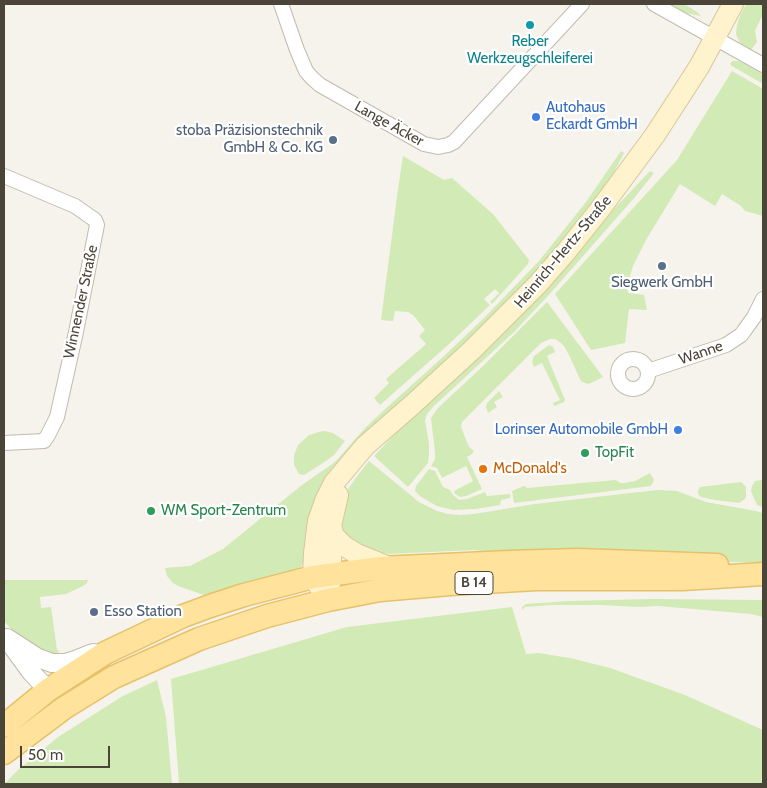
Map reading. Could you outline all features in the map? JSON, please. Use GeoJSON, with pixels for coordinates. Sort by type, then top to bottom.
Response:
{"type":"FeatureCollection","features":[{"type":"Feature","properties":{"kind":"main road","name":"Heinrich-Hertz-Straße"},"geometry":{"type":"LineString","coordinates":[[328,600],[314,553],[318,521],[334,483],[365,446],[506,318],[565,253],[602,208],[646,149],[716,38],[733,4]]}},
{"type":"Feature","properties":{"kind":"main road","name":"Heinrich-Hertz-Straße"},"geometry":{"type":"LineString","coordinates":[[322,576],[335,505],[348,464]]}},
{"type":"Feature","properties":{"kind":"main road"},"geometry":{"type":"LineString","coordinates":[[331,526],[334,536],[344,546],[357,554],[389,567]]}},
{"type":"Feature","properties":{"kind":"main road","name":"B 14"},"geometry":{"type":"LineString","coordinates":[[4,726],[48,690],[105,653],[183,616],[244,595],[322,576],[389,567],[578,560],[706,564],[763,569]]}},
{"type":"Feature","properties":{"kind":"main road","name":"B 14"},"geometry":{"type":"LineString","coordinates":[[4,753],[64,708],[114,677],[199,639],[267,616],[328,600],[380,590],[536,579],[683,579],[763,574]]}},
{"type":"Feature","properties":{"kind":"main road"},"geometry":{"type":"LineString","coordinates":[[48,690],[64,708]]}},
{"type":"Feature","properties":{"kind":"street","name":"Lange Äcker"},"geometry":{"type":"LineString","coordinates":[[281,4],[297,50],[306,71],[312,78],[320,85],[359,108],[424,144],[433,147],[454,142],[582,4]]}},
{"type":"Feature","properties":{"kind":"street"},"geometry":{"type":"LineString","coordinates":[[654,4],[763,65]]}},
{"type":"Feature","properties":{"kind":"street","name":"Winnender Straße"},"geometry":{"type":"LineString","coordinates":[[4,176],[75,206],[95,220],[96,224],[78,324],[57,417],[44,441],[4,443]]}},
{"type":"Feature","properties":{"kind":"street","name":"Wanne"},"geometry":{"type":"LineString","coordinates":[[648,371],[726,345],[741,335],[754,317],[763,299]]}},
{"type":"Feature","properties":{"kind":"street"},"geometry":{"type":"LineString","coordinates":[[5,636],[38,658],[52,663],[66,663],[90,654],[105,653]]}},
{"type":"Feature","properties":{"kind":"street"},"geometry":{"type":"LineString","coordinates":[[5,636],[31,672],[48,690]]}},
{"type":"Feature","properties":{"kind":"street"},"geometry":{"type":"LineString","coordinates":[[38,658],[46,670],[48,690]]}},
{"type":"Feature","properties":{"kind":"green space"},"geometry":{"type":"Polygon","coordinates":[[[667,4],[684,4],[701,16],[685,13],[667,4]]]}},
{"type":"Feature","properties":{"kind":"green space"},"geometry":{"type":"Polygon","coordinates":[[[746,4],[763,4],[763,14],[755,31],[757,42],[751,50],[740,43],[736,34],[740,16],[746,4]]]}},
{"type":"Feature","properties":{"kind":"green space"},"geometry":{"type":"Polygon","coordinates":[[[732,61],[739,61],[763,74],[763,84],[732,66],[730,64],[732,61]]]}},
{"type":"Feature","properties":{"kind":"green space"},"geometry":{"type":"Polygon","coordinates":[[[732,71],[763,89],[763,216],[745,211],[741,206],[722,194],[715,206],[680,184],[646,240],[633,266],[627,286],[628,293],[644,295],[647,310],[629,309],[625,343],[591,350],[555,294],[677,160],[732,71]]]}},
{"type":"Feature","properties":{"kind":"green space"},"geometry":{"type":"Polygon","coordinates":[[[621,151],[624,153],[610,180],[568,240],[499,317],[363,436],[300,569],[245,583],[210,595],[204,595],[173,583],[167,576],[165,568],[190,566],[223,549],[302,485],[335,462],[365,428],[484,318],[539,261],[586,202],[621,151]]]}},
{"type":"Feature","properties":{"kind":"green space"},"geometry":{"type":"Polygon","coordinates":[[[403,156],[444,180],[452,178],[493,214],[529,260],[528,264],[492,304],[490,302],[499,293],[495,289],[484,299],[490,305],[380,405],[374,398],[389,383],[386,379],[426,344],[419,336],[425,330],[414,316],[408,312],[395,311],[393,321],[381,320],[403,156]]]}},
{"type":"Feature","properties":{"kind":"green space"},"geometry":{"type":"Polygon","coordinates":[[[650,171],[654,173],[635,197],[547,297],[514,332],[427,414],[425,421],[429,443],[428,463],[408,487],[374,456],[467,366],[573,258],[614,209],[650,171]]]}},
{"type":"Feature","properties":{"kind":"green space"},"geometry":{"type":"Polygon","coordinates":[[[547,302],[603,377],[589,384],[581,381],[561,343],[555,339],[550,339],[541,343],[462,422],[461,426],[464,435],[469,447],[474,451],[467,457],[482,489],[460,497],[454,491],[473,481],[466,466],[442,478],[437,468],[431,466],[435,459],[435,452],[431,418],[438,408],[547,302]]]}},
{"type":"Feature","properties":{"kind":"green space"},"geometry":{"type":"Polygon","coordinates":[[[549,345],[553,347],[555,352],[547,356],[565,400],[554,406],[553,403],[560,400],[542,363],[534,367],[532,361],[534,356],[549,345]]]}},
{"type":"Feature","properties":{"kind":"green space"},"geometry":{"type":"Polygon","coordinates":[[[499,391],[503,397],[494,402],[497,407],[488,413],[487,403],[499,391]]]}},
{"type":"Feature","properties":{"kind":"green space"},"geometry":{"type":"Polygon","coordinates":[[[324,431],[333,433],[345,441],[334,455],[323,463],[304,475],[299,474],[294,465],[294,455],[298,445],[309,435],[324,431]]]}},
{"type":"Feature","properties":{"kind":"green space"},"geometry":{"type":"Polygon","coordinates":[[[369,461],[419,502],[448,514],[474,514],[535,504],[657,490],[677,491],[706,502],[756,511],[763,513],[763,563],[512,554],[474,550],[389,554],[369,551],[350,545],[340,526],[342,503],[348,489],[369,461]]]}},
{"type":"Feature","properties":{"kind":"green space"},"geometry":{"type":"Polygon","coordinates":[[[429,469],[435,471],[443,487],[450,490],[459,500],[485,492],[487,496],[510,494],[510,498],[501,500],[500,505],[475,509],[453,510],[437,506],[421,497],[415,491],[416,486],[429,469]]]}},
{"type":"Feature","properties":{"kind":"green space"},"geometry":{"type":"Polygon","coordinates":[[[650,473],[654,480],[651,486],[514,503],[512,491],[524,486],[527,488],[616,480],[624,483],[635,481],[650,473]]]}},
{"type":"Feature","properties":{"kind":"green space"},"geometry":{"type":"Polygon","coordinates":[[[763,480],[763,507],[757,505],[751,491],[755,481],[763,480]]]}},
{"type":"Feature","properties":{"kind":"green space"},"geometry":{"type":"Polygon","coordinates":[[[741,482],[746,487],[746,496],[739,503],[701,497],[698,494],[700,487],[741,482]]]}},
{"type":"Feature","properties":{"kind":"green space"},"geometry":{"type":"Polygon","coordinates":[[[4,580],[88,580],[83,586],[66,594],[40,597],[41,608],[51,607],[57,650],[59,651],[56,655],[47,654],[18,637],[4,621],[4,580]]]}},
{"type":"Feature","properties":{"kind":"green space"},"geometry":{"type":"Polygon","coordinates":[[[652,599],[763,600],[763,617],[751,614],[659,606],[552,605],[525,607],[522,610],[522,607],[526,604],[652,599]]]}},
{"type":"Feature","properties":{"kind":"green space"},"geometry":{"type":"Polygon","coordinates":[[[512,607],[526,654],[538,653],[570,658],[610,668],[685,695],[763,730],[763,784],[179,784],[171,679],[347,627],[512,607]]]}},
{"type":"Feature","properties":{"kind":"green space"},"geometry":{"type":"Polygon","coordinates":[[[157,680],[166,717],[172,784],[4,784],[58,737],[123,696],[157,680]]]}},
{"type":"Feature","properties":{"kind":"place","name":"Reber Werkzeugschleiferei"},"geometry":{"type":"Point","coordinates":[530,25]}},
{"type":"Feature","properties":{"kind":"place","name":"Autohaus Eckardt GmbH"},"geometry":{"type":"Point","coordinates":[536,117]}},
{"type":"Feature","properties":{"kind":"place","name":"stoba Präzisionstechnik GmbH & Co. KG"},"geometry":{"type":"Point","coordinates":[333,140]}},
{"type":"Feature","properties":{"kind":"place","name":"Siegwerk GmbH"},"geometry":{"type":"Point","coordinates":[662,266]}},
{"type":"Feature","properties":{"kind":"place","name":"Lorinser Automobile GmbH"},"geometry":{"type":"Point","coordinates":[678,430]}},
{"type":"Feature","properties":{"kind":"place","name":"TopFit"},"geometry":{"type":"Point","coordinates":[585,453]}},
{"type":"Feature","properties":{"kind":"place","name":"McDonald's"},"geometry":{"type":"Point","coordinates":[483,469]}},
{"type":"Feature","properties":{"kind":"place","name":"WM Sport-Zentrum"},"geometry":{"type":"Point","coordinates":[151,511]}},
{"type":"Feature","properties":{"kind":"place","name":"Esso Station"},"geometry":{"type":"Point","coordinates":[94,612]}}]}
